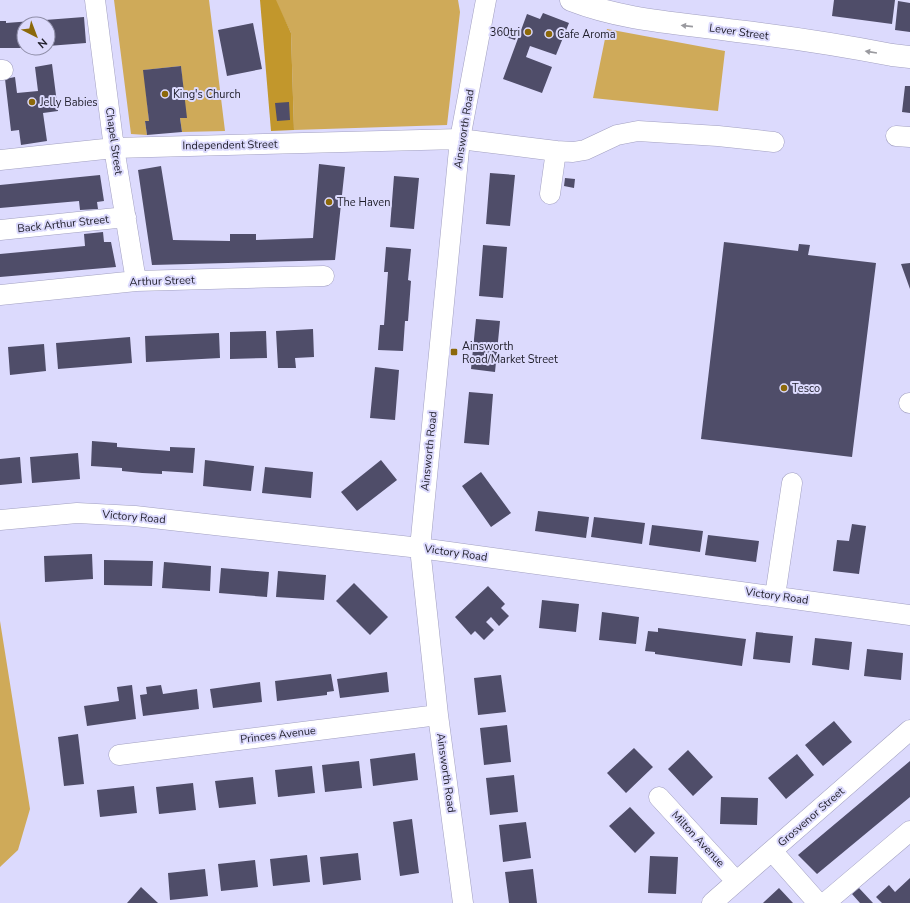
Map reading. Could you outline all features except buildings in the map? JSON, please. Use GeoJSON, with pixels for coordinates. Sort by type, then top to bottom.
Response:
{"type":"FeatureCollection","features":[{"type":"Feature","properties":{"kind":"main road","name":"Lever Street"},"geometry":{"type":"LineString","coordinates":[[570,0],[596,10],[662,23],[737,31],[892,55],[910,56]]}},
{"type":"Feature","properties":{"kind":"street","name":"Chapel Street"},"geometry":{"type":"LineString","coordinates":[[95,0],[114,148],[136,282]]}},
{"type":"Feature","properties":{"kind":"street","name":"Ainsworth Road"},"geometry":{"type":"LineString","coordinates":[[457,902],[420,548],[460,138],[486,0]]}},
{"type":"Feature","properties":{"kind":"street","name":"Independent Street"},"geometry":{"type":"LineString","coordinates":[[0,160],[114,148],[460,138],[556,151],[585,150],[617,135],[638,131],[718,136],[774,142]]}},
{"type":"Feature","properties":{"kind":"street"},"geometry":{"type":"LineString","coordinates":[[550,194],[556,151]]}},
{"type":"Feature","properties":{"kind":"street","name":"Back Arthur Street"},"geometry":{"type":"LineString","coordinates":[[0,230],[126,218]]}},
{"type":"Feature","properties":{"kind":"street","name":"Arthur Street"},"geometry":{"type":"LineString","coordinates":[[0,295],[136,282],[324,276]]}},
{"type":"Feature","properties":{"kind":"street"},"geometry":{"type":"LineString","coordinates":[[775,596],[792,483]]}},
{"type":"Feature","properties":{"kind":"street","name":"Victory Road"},"geometry":{"type":"LineString","coordinates":[[0,520],[77,513],[135,516],[420,548],[910,615]]}},
{"type":"Feature","properties":{"kind":"street","name":"Princes Avenue"},"geometry":{"type":"LineString","coordinates":[[119,754],[438,715]]}},
{"type":"Feature","properties":{"kind":"street","name":"Grosvenor Street"},"geometry":{"type":"LineString","coordinates":[[712,903],[910,730]]}},
{"type":"Feature","properties":{"kind":"street","name":"Milton Avenue"},"geometry":{"type":"LineString","coordinates":[[659,797],[736,881]]}},
{"type":"Feature","properties":{"kind":"street"},"geometry":{"type":"LineString","coordinates":[[825,903],[910,831]]}},
{"type":"Feature","properties":{"kind":"street"},"geometry":{"type":"LineString","coordinates":[[772,851],[818,903]]}},
{"type":"Feature","properties":{"kind":"shaded area"},"geometry":{"type":"Polygon","coordinates":[[[114,0],[209,0],[225,131],[182,132],[180,118],[186,118],[181,66],[144,70],[149,121],[145,121],[147,135],[131,134],[114,0]]]}},
{"type":"Feature","properties":{"kind":"shaded area"},"geometry":{"type":"Polygon","coordinates":[[[260,0],[276,0],[291,33],[294,130],[271,131],[260,0]]]}},
{"type":"Feature","properties":{"kind":"shaded area"},"geometry":{"type":"Polygon","coordinates":[[[275,0],[458,0],[460,12],[447,125],[294,130],[291,33],[275,0]]]}},
{"type":"Feature","properties":{"kind":"shaded area"},"geometry":{"type":"Polygon","coordinates":[[[607,29],[725,51],[718,111],[593,98],[607,29]]]}},
{"type":"Feature","properties":{"kind":"shaded area"},"geometry":{"type":"Polygon","coordinates":[[[0,621],[30,809],[18,850],[0,867],[0,621]]]}},
{"type":"Feature","properties":{"kind":"place","name":"360tri"},"geometry":{"type":"Point","coordinates":[528,32]}},
{"type":"Feature","properties":{"kind":"place","name":"Cafe Aroma"},"geometry":{"type":"Point","coordinates":[549,34]}},
{"type":"Feature","properties":{"kind":"place","name":"King's Church"},"geometry":{"type":"Point","coordinates":[165,94]}},
{"type":"Feature","properties":{"kind":"place","name":"Jelly Babies"},"geometry":{"type":"Point","coordinates":[32,102]}},
{"type":"Feature","properties":{"kind":"place","name":"The Haven"},"geometry":{"type":"Point","coordinates":[329,202]}},
{"type":"Feature","properties":{"kind":"place","name":"Ainsworth Road/Market Street"},"geometry":{"type":"Point","coordinates":[454,352]}},
{"type":"Feature","properties":{"kind":"place","name":"Tesco"},"geometry":{"type":"Point","coordinates":[784,388]}}]}
